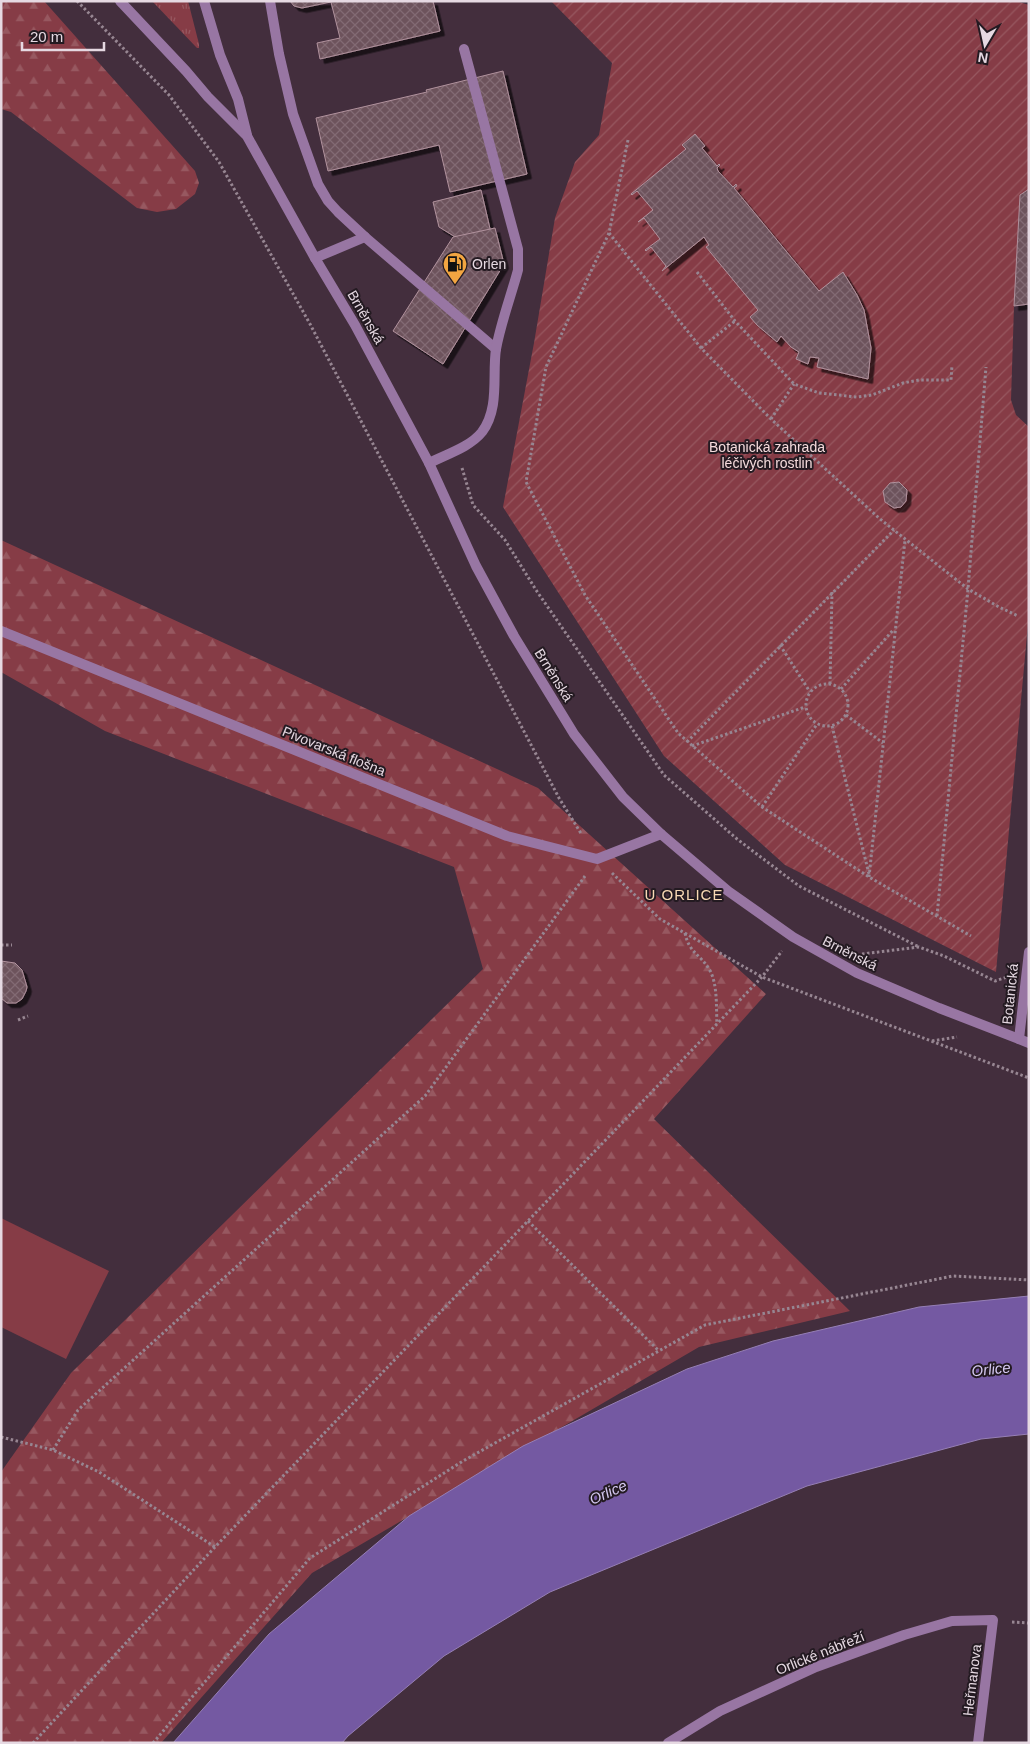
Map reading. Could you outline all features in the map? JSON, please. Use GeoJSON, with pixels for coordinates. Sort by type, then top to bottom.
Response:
{"type":"FeatureCollection","features":[{"type":"Feature","properties":{"kind":"street","name":"Brněnská"},"geometry":{"type":"LineString","coordinates":[[120,1],[208,97],[247,136]]}},
{"type":"Feature","properties":{"kind":"street","name":"Brněnská"},"geometry":{"type":"LineString","coordinates":[[204,1],[220,55],[238,99],[247,136],[315,258],[355,324],[429,463],[476,566],[514,636],[574,734],[623,797],[661,834],[728,891],[792,938],[857,973],[1024,1041]]}},
{"type":"Feature","properties":{"kind":"street"},"geometry":{"type":"LineString","coordinates":[[270,1],[279,54],[294,114],[318,184],[328,200],[365,237],[496,349]]}},
{"type":"Feature","properties":{"kind":"street"},"geometry":{"type":"LineString","coordinates":[[429,463],[468,444],[477,437],[487,423],[494,392],[496,349],[518,270],[519,260],[518,249],[464,49]]}},
{"type":"Feature","properties":{"kind":"street"},"geometry":{"type":"LineString","coordinates":[[315,258],[365,237]]}},
{"type":"Feature","properties":{"kind":"street","name":"Pivovarská flošna"},"geometry":{"type":"LineString","coordinates":[[1,631],[507,836],[597,859]]}},
{"type":"Feature","properties":{"kind":"street"},"geometry":{"type":"LineString","coordinates":[[597,859],[661,834]]}},
{"type":"Feature","properties":{"kind":"street","name":"Botanická"},"geometry":{"type":"LineString","coordinates":[[1024,1041],[1029,952]]}},
{"type":"Feature","properties":{"kind":"street","name":"Orlické nábřeží"},"geometry":{"type":"LineString","coordinates":[[668,1743],[720,1711],[816,1667],[904,1635],[952,1621],[993,1620]]}},
{"type":"Feature","properties":{"kind":"street","name":"Heřmanova"},"geometry":{"type":"LineString","coordinates":[[978,1743],[993,1620]]}},
{"type":"Feature","properties":{"kind":"path"},"geometry":{"type":"LineString","coordinates":[[78,1],[168,95],[219,162],[310,324],[559,798],[597,859],[660,919],[762,977],[1029,1078]]}},
{"type":"Feature","properties":{"kind":"path"},"geometry":{"type":"LineString","coordinates":[[628,140],[609,233],[546,367],[526,482],[585,595],[678,733],[762,806],[869,877],[972,936]]}},
{"type":"Feature","properties":{"kind":"path"},"geometry":{"type":"LineString","coordinates":[[609,233],[701,348],[771,419],[854,497],[968,589],[1018,616]]}},
{"type":"Feature","properties":{"kind":"path"},"geometry":{"type":"LineString","coordinates":[[697,272],[735,321],[794,384],[819,393],[858,397],[872,395],[903,383],[919,380],[951,380],[952,365]]}},
{"type":"Feature","properties":{"kind":"path"},"geometry":{"type":"LineString","coordinates":[[701,348],[735,321]]}},
{"type":"Feature","properties":{"kind":"path"},"geometry":{"type":"LineString","coordinates":[[937,916],[968,589],[986,367]]}},
{"type":"Feature","properties":{"kind":"path"},"geometry":{"type":"LineString","coordinates":[[771,419],[794,384]]}},
{"type":"Feature","properties":{"kind":"path"},"geometry":{"type":"LineString","coordinates":[[456,450],[473,505],[505,540],[536,590],[664,775],[737,839],[799,886],[920,947],[944,956],[995,981],[1027,970]]}},
{"type":"Feature","properties":{"kind":"path"},"geometry":{"type":"LineString","coordinates":[[687,742],[832,591],[894,530]]}},
{"type":"Feature","properties":{"kind":"path"},"geometry":{"type":"LineString","coordinates":[[869,877],[905,539]]}},
{"type":"Feature","properties":{"kind":"path"},"geometry":{"type":"LineString","coordinates":[[830,684],[832,591]]}},
{"type":"Feature","properties":{"kind":"path"},"geometry":{"type":"LineString","coordinates":[[841,689],[895,628]]}},
{"type":"Feature","properties":{"kind":"path"},"geometry":{"type":"LineString","coordinates":[[780,646],[810,692]]}},
{"type":"Feature","properties":{"kind":"path"},"geometry":{"type":"LineString","coordinates":[[830,684],[841,689],[846,694],[848,701],[846,716],[832,726],[817,724],[811,720],[805,707],[807,696],[810,692],[819,685],[830,684]]}},
{"type":"Feature","properties":{"kind":"path"},"geometry":{"type":"LineString","coordinates":[[692,746],[805,707]]}},
{"type":"Feature","properties":{"kind":"path"},"geometry":{"type":"LineString","coordinates":[[846,716],[883,743]]}},
{"type":"Feature","properties":{"kind":"path"},"geometry":{"type":"LineString","coordinates":[[762,806],[817,724]]}},
{"type":"Feature","properties":{"kind":"path"},"geometry":{"type":"LineString","coordinates":[[832,726],[869,877]]}},
{"type":"Feature","properties":{"kind":"path"},"geometry":{"type":"LineString","coordinates":[[53,1450],[78,1410],[425,1096],[597,859]]}},
{"type":"Feature","properties":{"kind":"path"},"geometry":{"type":"LineString","coordinates":[[685,933],[687,943],[710,969],[716,993],[716,1025]]}},
{"type":"Feature","properties":{"kind":"path"},"geometry":{"type":"LineString","coordinates":[[34,1743],[215,1547],[762,977],[792,938]]}},
{"type":"Feature","properties":{"kind":"path"},"geometry":{"type":"LineString","coordinates":[[1,945],[12,945]]}},
{"type":"Feature","properties":{"kind":"path"},"geometry":{"type":"LineString","coordinates":[[829,958],[920,947]]}},
{"type":"Feature","properties":{"kind":"path"},"geometry":{"type":"LineString","coordinates":[[18,1020],[28,1016]]}},
{"type":"Feature","properties":{"kind":"path"},"geometry":{"type":"LineString","coordinates":[[528,1221],[659,1351]]}},
{"type":"Feature","properties":{"kind":"path"},"geometry":{"type":"LineString","coordinates":[[153,1743],[310,1558],[463,1461],[705,1325],[953,1276],[1029,1280]]}},
{"type":"Feature","properties":{"kind":"path"},"geometry":{"type":"LineString","coordinates":[[1,1437],[53,1450],[100,1472],[215,1547]]}},
{"type":"Feature","properties":{"kind":"green space"},"geometry":{"type":"Polygon","coordinates":[[[1,1],[44,1],[195,171],[199,183],[195,194],[176,209],[157,212],[137,208],[11,112],[1,109],[1,1]]]}},
{"type":"Feature","properties":{"kind":"green space"},"geometry":{"type":"Polygon","coordinates":[[[152,1],[188,1],[199,48],[197,48],[152,1]]]}},
{"type":"Feature","properties":{"kind":"green space","name":"Botanická zahrada léčivých rostlin"},"geometry":{"type":"Polygon","coordinates":[[[551,1],[1016,1],[1029,5],[1029,189],[1020,195],[1011,400],[1016,415],[1029,427],[1029,613],[996,972],[785,865],[664,756],[503,507],[555,218],[575,162],[599,135],[612,63],[551,1]]]}},
{"type":"Feature","properties":{"kind":"green space"},"geometry":{"type":"Polygon","coordinates":[[[1,540],[538,788],[766,994],[654,1119],[850,1311],[699,1347],[312,1573],[161,1743],[1,1743],[1,1472],[71,1373],[483,969],[454,867],[105,731],[1,672],[1,540]]]}},
{"type":"Feature","properties":{"kind":"green space"},"geometry":{"type":"Polygon","coordinates":[[[1,1218],[109,1271],[66,1359],[1,1327],[1,1218]]]}},
{"type":"Feature","properties":{"kind":"water","name":"Orlice"},"geometry":{"type":"Polygon","coordinates":[[[1029,1296],[1029,1434],[981,1439],[807,1486],[550,1592],[444,1656],[342,1743],[173,1743],[269,1634],[409,1516],[523,1446],[687,1369],[773,1341],[919,1307],[1029,1296]]]}},
{"type":"Feature","properties":{"kind":"building"},"geometry":{"type":"Polygon","coordinates":[[[290,1],[433,1],[440,31],[320,59],[317,43],[340,38],[331,2],[302,8],[294,6],[290,1]]]}},
{"type":"Feature","properties":{"kind":"building"},"geometry":{"type":"Polygon","coordinates":[[[503,71],[527,174],[450,192],[439,145],[328,171],[316,118],[427,92],[426,90],[503,71]]]}},
{"type":"Feature","properties":{"kind":"building"},"geometry":{"type":"Polygon","coordinates":[[[695,134],[705,146],[702,148],[717,166],[720,165],[717,168],[718,171],[733,187],[736,184],[737,186],[734,188],[819,291],[843,272],[864,310],[871,348],[868,379],[817,367],[819,358],[810,357],[808,364],[796,359],[799,352],[791,347],[781,336],[777,342],[750,317],[758,310],[706,247],[709,245],[704,237],[662,271],[666,266],[651,247],[645,250],[660,239],[644,218],[638,222],[653,210],[637,191],[631,194],[686,149],[682,145],[695,134]]]}},
{"type":"Feature","properties":{"kind":"building"},"geometry":{"type":"Polygon","coordinates":[[[1029,189],[1029,304],[1014,306],[1020,195],[1029,189]]]}},
{"type":"Feature","properties":{"kind":"building"},"geometry":{"type":"Polygon","coordinates":[[[481,190],[491,233],[475,238],[470,246],[439,227],[433,202],[481,190]]]}},
{"type":"Feature","properties":{"kind":"building"},"geometry":{"type":"Polygon","coordinates":[[[495,228],[504,264],[443,364],[393,331],[453,237],[495,228]]]}},
{"type":"Feature","properties":{"kind":"building"},"geometry":{"type":"Polygon","coordinates":[[[899,482],[907,490],[906,501],[901,507],[894,508],[885,502],[883,491],[890,483],[899,482]]]}},
{"type":"Feature","properties":{"kind":"building"},"geometry":{"type":"Polygon","coordinates":[[[1,961],[15,963],[22,970],[27,987],[22,999],[16,1003],[7,1003],[1,998],[1,961]]]}},
{"type":"Feature","properties":{"kind":"place","name":"Orlen"},"geometry":{"type":"Point","coordinates":[455,285]}},
{"type":"Feature","properties":{"kind":"district","name":"U ORLICE"},"geometry":{"type":"Point","coordinates":[684,894]}}]}
